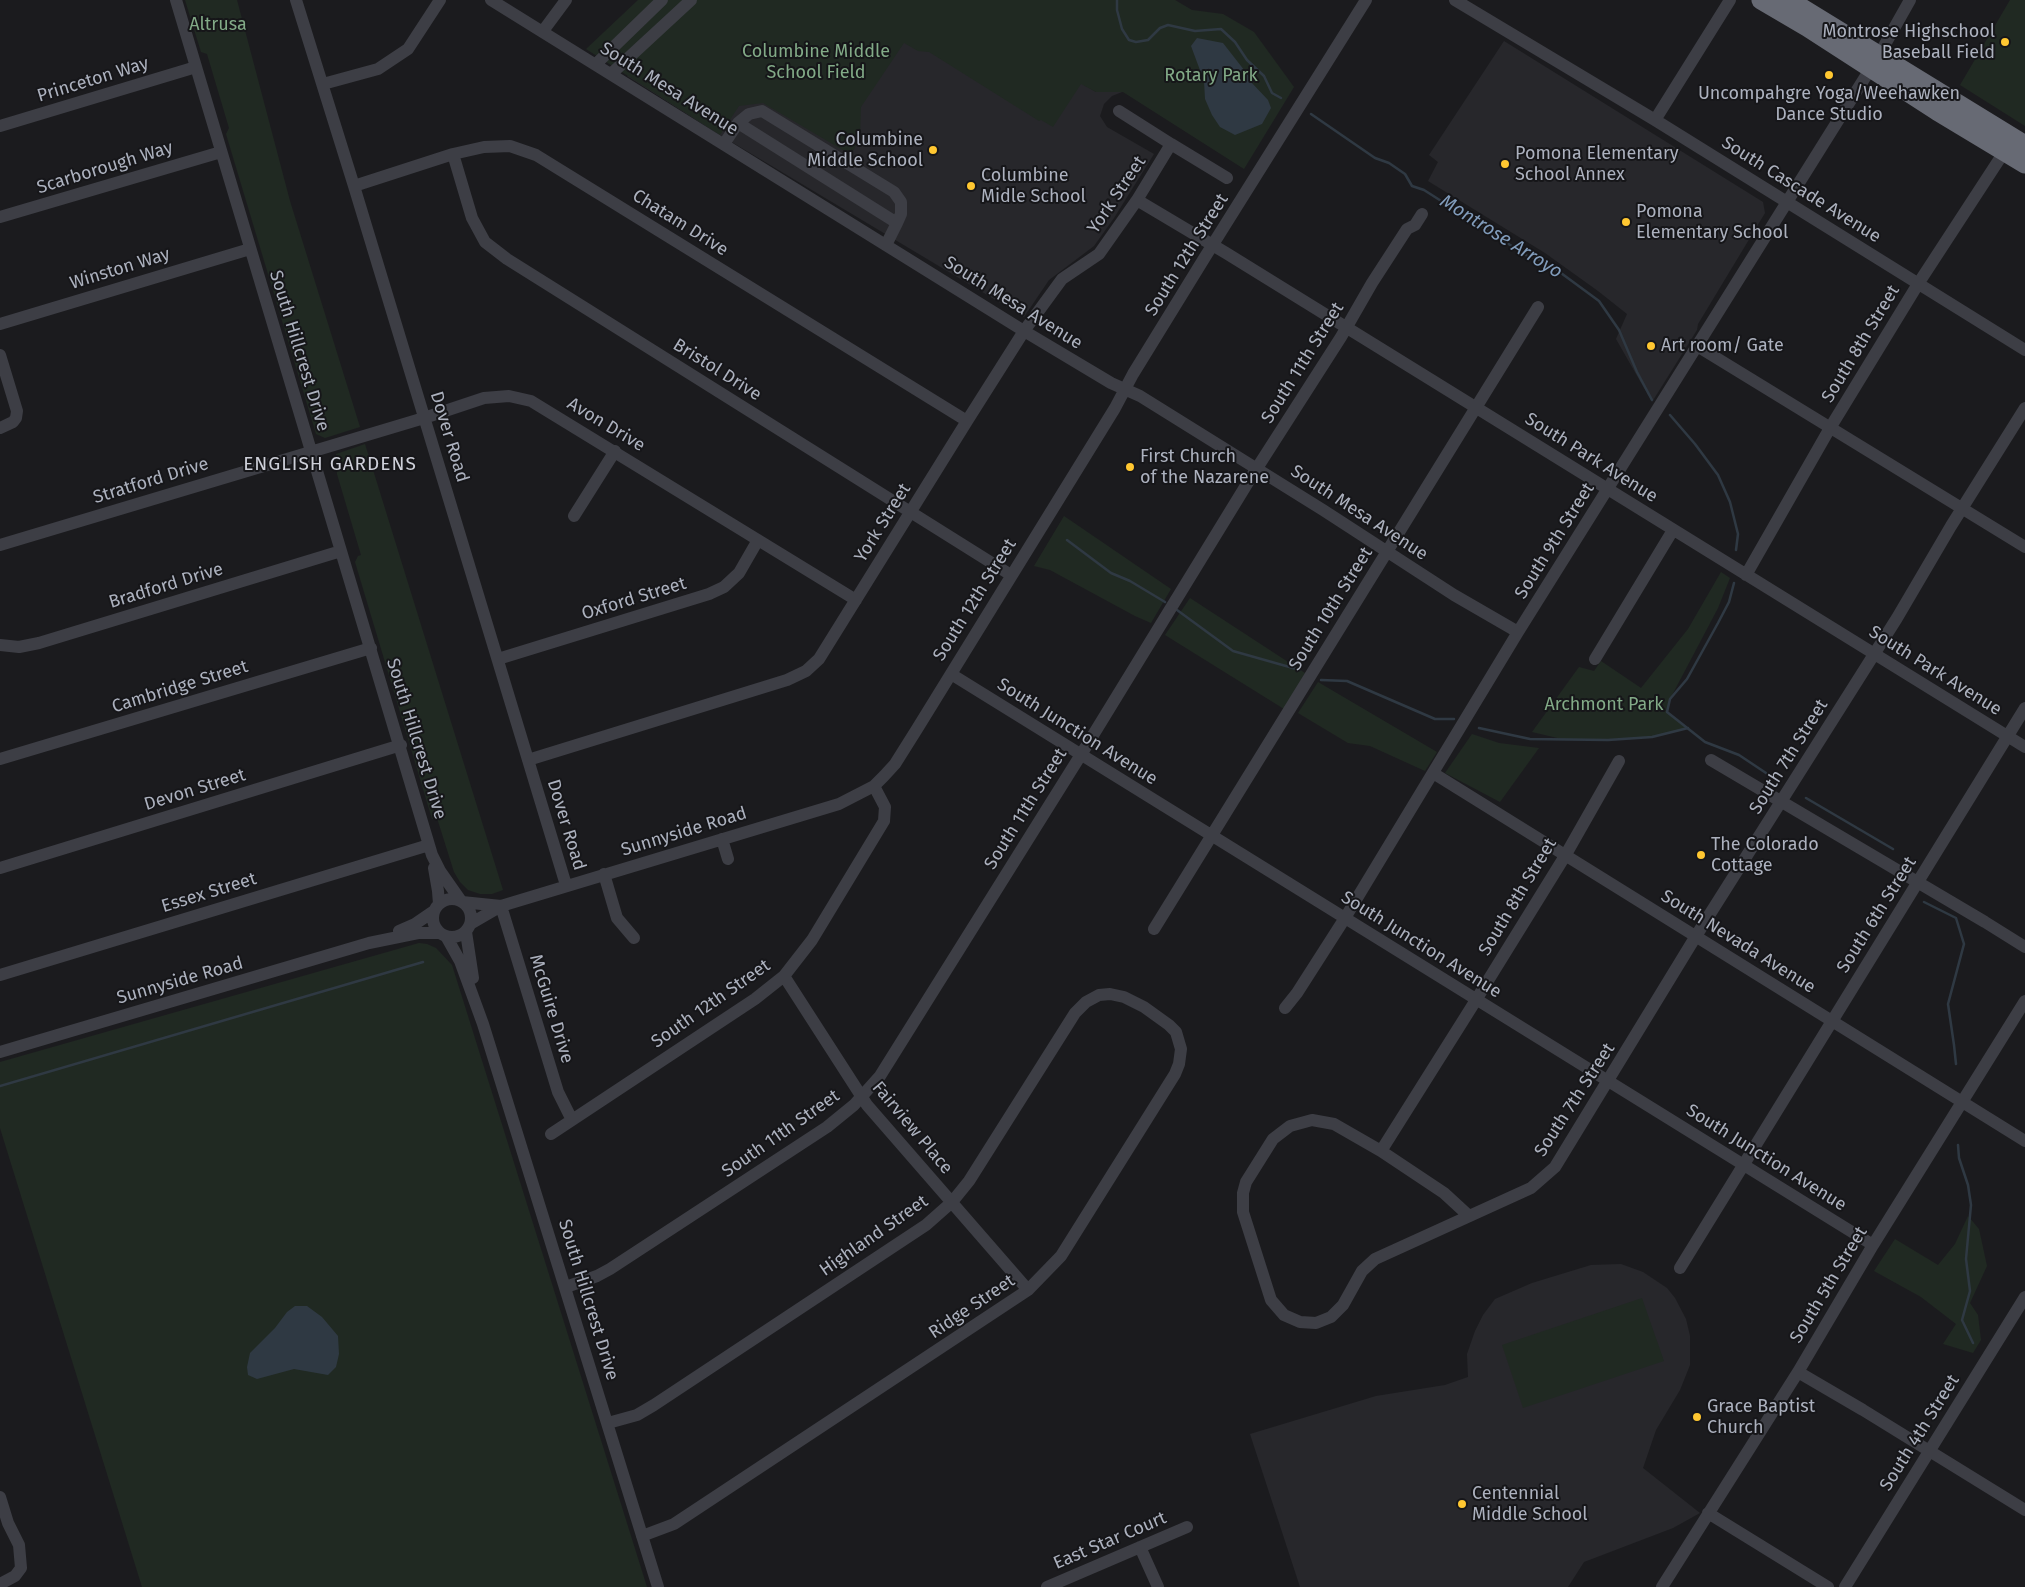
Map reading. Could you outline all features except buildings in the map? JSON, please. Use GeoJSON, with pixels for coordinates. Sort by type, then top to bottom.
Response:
{"type":"FeatureCollection","features":[{"type":"Feature","properties":{"kind":"highway"},"geometry":{"type":"LineString","coordinates":[[1761,0],[1875,61]]}},
{"type":"Feature","properties":{"kind":"highway"},"geometry":{"type":"LineString","coordinates":[[1789,0],[1875,61],[1937,111],[2014,144],[2025,164]]}},
{"type":"Feature","properties":{"kind":"street","name":"South Hillcrest Drive"},"geometry":{"type":"LineString","coordinates":[[176,0],[431,850]]}},
{"type":"Feature","properties":{"kind":"street","name":"Dover Road"},"geometry":{"type":"LineString","coordinates":[[296,0],[566,885]]}},
{"type":"Feature","properties":{"kind":"street"},"geometry":{"type":"LineString","coordinates":[[323,84],[378,69],[408,49],[440,0]]}},
{"type":"Feature","properties":{"kind":"street","name":"South Mesa Avenue"},"geometry":{"type":"LineString","coordinates":[[491,0],[1024,331],[1111,383],[1140,396],[1454,595],[1518,632]]}},
{"type":"Feature","properties":{"kind":"street"},"geometry":{"type":"LineString","coordinates":[[543,31],[566,0]]}},
{"type":"Feature","properties":{"kind":"street"},"geometry":{"type":"LineString","coordinates":[[596,64],[662,0]]}},
{"type":"Feature","properties":{"kind":"street"},"geometry":{"type":"LineString","coordinates":[[611,74],[691,0]]}},
{"type":"Feature","properties":{"kind":"street","name":"South 12th Street"},"geometry":{"type":"LineString","coordinates":[[551,1134],[755,999],[784,976],[812,940],[884,821],[885,807],[874,786],[894,764],[951,674],[1213,245],[1366,0]]}},
{"type":"Feature","properties":{"kind":"street","name":"South Cascade Avenue"},"geometry":{"type":"LineString","coordinates":[[1456,0],[1655,120],[2025,350]]}},
{"type":"Feature","properties":{"kind":"street"},"geometry":{"type":"LineString","coordinates":[[1655,120],[1730,0]]}},
{"type":"Feature","properties":{"kind":"street","name":"South 9th Street"},"geometry":{"type":"LineString","coordinates":[[1285,1008],[1297,993],[1345,918],[1518,632],[1875,61],[1910,0]]}},
{"type":"Feature","properties":{"kind":"street","name":"Princeton Way"},"geometry":{"type":"LineString","coordinates":[[0,126],[196,68]]}},
{"type":"Feature","properties":{"kind":"street"},"geometry":{"type":"LineString","coordinates":[[724,144],[738,123],[750,114],[762,111],[894,192],[901,202],[901,214],[886,245]]}},
{"type":"Feature","properties":{"kind":"street"},"geometry":{"type":"LineString","coordinates":[[1119,112],[1227,178]]}},
{"type":"Feature","properties":{"kind":"street"},"geometry":{"type":"LineString","coordinates":[[738,123],[897,223]]}},
{"type":"Feature","properties":{"kind":"street","name":"York Street"},"geometry":{"type":"LineString","coordinates":[[528,760],[787,680],[806,671],[819,659],[1024,331],[1062,279],[1099,254],[1137,200],[1171,144]]}},
{"type":"Feature","properties":{"kind":"street","name":"South 8th Street"},"geometry":{"type":"LineString","coordinates":[[1746,575],[1830,428],[1918,284],[2014,144]]}},
{"type":"Feature","properties":{"kind":"street","name":"Chatam Drive"},"geometry":{"type":"LineString","coordinates":[[354,186],[454,154],[484,147],[510,146],[536,155],[967,421]]}},
{"type":"Feature","properties":{"kind":"street","name":"Scarborough Way"},"geometry":{"type":"LineString","coordinates":[[0,218],[221,152]]}},
{"type":"Feature","properties":{"kind":"street","name":"Bristol Drive"},"geometry":{"type":"LineString","coordinates":[[454,154],[472,218],[485,242],[507,259],[1011,575]]}},
{"type":"Feature","properties":{"kind":"street","name":"South Park Avenue"},"geometry":{"type":"LineString","coordinates":[[1137,200],[1213,245],[2025,747]]}},
{"type":"Feature","properties":{"kind":"street","name":"South 11th Street"},"geometry":{"type":"LineString","coordinates":[[566,1287],[597,1276],[610,1269],[827,1127],[862,1097],[880,1076],[1081,755],[1372,282],[1408,229],[1415,225],[1422,214]]}},
{"type":"Feature","properties":{"kind":"street","name":"Winston Way"},"geometry":{"type":"LineString","coordinates":[[0,324],[250,249]]}},
{"type":"Feature","properties":{"kind":"street","name":"South 10th Street"},"geometry":{"type":"LineString","coordinates":[[1154,929],[1538,307]]}},
{"type":"Feature","properties":{"kind":"street"},"geometry":{"type":"LineString","coordinates":[[1697,346],[2025,547]]}},
{"type":"Feature","properties":{"kind":"street"},"geometry":{"type":"LineString","coordinates":[[0,355],[17,411],[13,422],[0,428]]}},
{"type":"Feature","properties":{"kind":"street","name":"Avon Drive"},"geometry":{"type":"LineString","coordinates":[[311,450],[424,418],[484,398],[509,396],[532,401],[856,600]]}},
{"type":"Feature","properties":{"kind":"street","name":"South 7th Street"},"geometry":{"type":"LineString","coordinates":[[1469,1216],[1444,1193],[1381,1151],[1334,1124],[1312,1120],[1290,1126],[1273,1139],[1246,1182],[1243,1193],[1242,1212],[1271,1300],[1284,1315],[1300,1322],[1316,1323],[1331,1317],[1343,1305],[1362,1271],[1375,1259],[1532,1188],[1555,1167],[1696,936],[1874,654],[2025,408]]}},
{"type":"Feature","properties":{"kind":"street","name":"Stratford Drive"},"geometry":{"type":"LineString","coordinates":[[0,545],[311,450]]}},
{"type":"Feature","properties":{"kind":"street"},"geometry":{"type":"LineString","coordinates":[[574,516],[615,451]]}},
{"type":"Feature","properties":{"kind":"street"},"geometry":{"type":"LineString","coordinates":[[1595,659],[1673,530]]}},
{"type":"Feature","properties":{"kind":"street","name":"Oxford Street"},"geometry":{"type":"LineString","coordinates":[[498,659],[709,594],[724,586],[739,573],[758,540]]}},
{"type":"Feature","properties":{"kind":"street","name":"Bradford Drive"},"geometry":{"type":"LineString","coordinates":[[0,645],[19,647],[39,643],[341,551]]}},
{"type":"Feature","properties":{"kind":"street","name":"Cambridge Street"},"geometry":{"type":"LineString","coordinates":[[0,759],[371,648]]}},
{"type":"Feature","properties":{"kind":"street","name":"South Junction Avenue"},"geometry":{"type":"LineString","coordinates":[[951,674],[1874,1245]]}},
{"type":"Feature","properties":{"kind":"street","name":"South 6th Street"},"geometry":{"type":"LineString","coordinates":[[1680,1268],[2025,708]]}},
{"type":"Feature","properties":{"kind":"street","name":"Devon Street"},"geometry":{"type":"LineString","coordinates":[[0,868],[400,746]]}},
{"type":"Feature","properties":{"kind":"street"},"geometry":{"type":"LineString","coordinates":[[1711,760],[2025,947]]}},
{"type":"Feature","properties":{"kind":"street","name":"South 8th Street"},"geometry":{"type":"LineString","coordinates":[[1381,1151],[1565,856],[1619,762]]}},
{"type":"Feature","properties":{"kind":"street","name":"South Nevada Avenue"},"geometry":{"type":"LineString","coordinates":[[1433,772],[1565,856],[1832,1020],[1962,1104],[2025,1141]]}},
{"type":"Feature","properties":{"kind":"street","name":"Sunnyside Road"},"geometry":{"type":"LineString","coordinates":[[468,928],[501,906],[839,804],[874,786]]}},
{"type":"Feature","properties":{"kind":"street"},"geometry":{"type":"LineString","coordinates":[[722,839],[728,859]]}},
{"type":"Feature","properties":{"kind":"street"},"geometry":{"type":"LineString","coordinates":[[431,850],[440,872],[470,911],[468,952],[484,1024]]}},
{"type":"Feature","properties":{"kind":"street"},"geometry":{"type":"LineString","coordinates":[[431,850],[436,908],[434,923],[460,961],[484,1024]]}},
{"type":"Feature","properties":{"kind":"street","name":"Essex Street"},"geometry":{"type":"LineString","coordinates":[[0,975],[431,850]]}},
{"type":"Feature","properties":{"kind":"street"},"geometry":{"type":"LineString","coordinates":[[604,874],[617,918],[634,938]]}},
{"type":"Feature","properties":{"kind":"street"},"geometry":{"type":"LineString","coordinates":[[436,908],[450,899],[462,901]]}},
{"type":"Feature","properties":{"kind":"street","name":"Sunnyside Road"},"geometry":{"type":"LineString","coordinates":[[462,901],[501,906]]}},
{"type":"Feature","properties":{"kind":"street","name":"McGuire Drive"},"geometry":{"type":"LineString","coordinates":[[501,906],[558,1092],[572,1120]]}},
{"type":"Feature","properties":{"kind":"street","name":"Sunnyside Road"},"geometry":{"type":"LineString","coordinates":[[369,943],[415,924],[436,908]]}},
{"type":"Feature","properties":{"kind":"street"},"geometry":{"type":"LineString","coordinates":[[443,934],[456,937],[468,928]]}},
{"type":"Feature","properties":{"kind":"street","name":"Sunnyside Road"},"geometry":{"type":"LineString","coordinates":[[0,1052],[369,943],[418,933],[443,934]]}},
{"type":"Feature","properties":{"kind":"street","name":"Fairview Place"},"geometry":{"type":"LineString","coordinates":[[784,976],[862,1097],[916,1163],[1028,1290]]}},
{"type":"Feature","properties":{"kind":"street","name":"Highland Street"},"geometry":{"type":"LineString","coordinates":[[608,1423],[637,1415],[654,1405],[926,1225],[952,1202],[969,1181],[1075,1012],[1086,1002],[1099,995],[1110,994],[1124,997],[1144,1007]]}},
{"type":"Feature","properties":{"kind":"street","name":"South 5th Street"},"geometry":{"type":"LineString","coordinates":[[1662,1587],[1798,1372],[2025,1001]]}},
{"type":"Feature","properties":{"kind":"street","name":"Ridge Street"},"geometry":{"type":"LineString","coordinates":[[642,1536],[674,1524],[1028,1290],[1061,1256],[1160,1099],[1179,1064],[1181,1049],[1176,1032],[1144,1007]]}},
{"type":"Feature","properties":{"kind":"street","name":"South Hillcrest Drive"},"geometry":{"type":"LineString","coordinates":[[484,1024],[658,1587]]}},
{"type":"Feature","properties":{"kind":"street","name":"South 4th Street"},"geometry":{"type":"LineString","coordinates":[[1846,1587],[2025,1297]]}},
{"type":"Feature","properties":{"kind":"street"},"geometry":{"type":"LineString","coordinates":[[1798,1372],[2025,1510]]}},
{"type":"Feature","properties":{"kind":"street"},"geometry":{"type":"LineString","coordinates":[[0,1497],[8,1523],[19,1545],[20,1568],[15,1576],[0,1584]]}},
{"type":"Feature","properties":{"kind":"street"},"geometry":{"type":"LineString","coordinates":[[1708,1513],[1828,1587]]}},
{"type":"Feature","properties":{"kind":"street","name":"East Star Court"},"geometry":{"type":"LineString","coordinates":[[1047,1587],[1187,1527]]}},
{"type":"Feature","properties":{"kind":"street"},"geometry":{"type":"LineString","coordinates":[[1140,1547],[1158,1587]]}},
{"type":"Feature","properties":{"kind":"shaded area","name":"Columbine Midle School"},"geometry":{"type":"Polygon","coordinates":[[[705,0],[952,7],[1096,92],[1122,92],[1112,96],[1104,104],[1100,116],[1107,127],[1154,154],[1094,246],[1049,280],[1024,317],[720,135],[627,76],[705,0]]]}},
{"type":"Feature","properties":{"kind":"shaded area"},"geometry":{"type":"Polygon","coordinates":[[[1197,38],[1223,43],[1248,75],[1251,82],[1268,100],[1271,108],[1262,124],[1235,135],[1220,127],[1205,99],[1204,81],[1191,46],[1197,38]]]}},
{"type":"Feature","properties":{"kind":"shaded area","name":"Pomona Elementary School"},"geometry":{"type":"Polygon","coordinates":[[[1504,41],[1763,202],[1765,213],[1698,324],[1697,330],[1652,402],[1616,339],[1627,314],[1545,253],[1428,181],[1438,162],[1429,155],[1504,41]]]}},
{"type":"Feature","properties":{"kind":"shaded area"},"geometry":{"type":"Polygon","coordinates":[[[1621,1264],[1643,1272],[1667,1288],[1675,1298],[1686,1319],[1690,1336],[1690,1365],[1680,1390],[1656,1430],[1643,1468],[1700,1513],[1673,1528],[1584,1562],[1568,1587],[1300,1587],[1250,1434],[1376,1396],[1445,1385],[1468,1377],[1467,1354],[1483,1315],[1495,1299],[1532,1283],[1591,1265],[1621,1264]]]}},
{"type":"Feature","properties":{"kind":"shaded area"},"geometry":{"type":"Polygon","coordinates":[[[295,1306],[307,1306],[322,1317],[338,1336],[339,1354],[336,1367],[328,1375],[294,1369],[257,1379],[248,1375],[247,1367],[250,1353],[275,1328],[287,1312],[295,1306]]]}},
{"type":"Feature","properties":{"kind":"green space","name":"Altrusa"},"geometry":{"type":"Polygon","coordinates":[[[185,0],[237,0],[290,201],[360,427],[325,438],[316,434],[226,134],[229,128],[207,54],[201,52],[185,0]]]}},
{"type":"Feature","properties":{"kind":"green space"},"geometry":{"type":"Polygon","coordinates":[[[638,0],[1175,0],[1192,10],[1223,14],[1254,32],[1294,87],[1244,169],[1123,92],[1096,92],[1081,84],[1053,127],[1041,120],[1039,121],[929,52],[918,51],[904,43],[861,107],[860,138],[851,155],[763,103],[739,106],[720,135],[586,49],[638,0]]]}},
{"type":"Feature","properties":{"kind":"green space","name":"Montrose Highschool Baseball Field"},"geometry":{"type":"Polygon","coordinates":[[[2010,0],[2025,0],[2025,126],[1960,85],[2010,0]]]}},
{"type":"Feature","properties":{"kind":"green space"},"geometry":{"type":"Polygon","coordinates":[[[365,444],[503,890],[492,894],[480,894],[468,890],[460,882],[454,872],[437,818],[432,819],[355,562],[358,556],[361,555],[337,474],[336,454],[365,444]]]}},
{"type":"Feature","properties":{"kind":"green space"},"geometry":{"type":"Polygon","coordinates":[[[1064,516],[1171,589],[1151,623],[1050,570],[1034,566],[1064,516]]]}},
{"type":"Feature","properties":{"kind":"green space","name":"Archmont Park"},"geometry":{"type":"Polygon","coordinates":[[[1721,572],[1730,578],[1718,608],[1670,699],[1667,712],[1688,728],[1652,737],[1608,740],[1566,740],[1532,732],[1579,667],[1594,671],[1601,661],[1641,688],[1688,629],[1721,572]]]}},
{"type":"Feature","properties":{"kind":"green space"},"geometry":{"type":"Polygon","coordinates":[[[1190,598],[1305,673],[1284,709],[1165,635],[1190,598]]]}},
{"type":"Feature","properties":{"kind":"green space"},"geometry":{"type":"Polygon","coordinates":[[[1318,682],[1437,752],[1425,771],[1370,746],[1348,743],[1298,713],[1318,682]]]}},
{"type":"Feature","properties":{"kind":"green space"},"geometry":{"type":"Polygon","coordinates":[[[1472,734],[1499,743],[1539,748],[1500,802],[1445,773],[1472,734]]]}},
{"type":"Feature","properties":{"kind":"green space"},"geometry":{"type":"Polygon","coordinates":[[[419,943],[436,948],[452,965],[647,1587],[142,1587],[0,1128],[0,1062],[419,943]]]}},
{"type":"Feature","properties":{"kind":"green space"},"geometry":{"type":"Polygon","coordinates":[[[1968,1216],[1979,1229],[1987,1266],[1970,1303],[1978,1315],[1981,1340],[1973,1353],[1943,1344],[1956,1324],[1921,1297],[1874,1271],[1895,1239],[1938,1265],[1955,1244],[1968,1216]]]}},
{"type":"Feature","properties":{"kind":"green space"},"geometry":{"type":"Polygon","coordinates":[[[1642,1298],[1664,1361],[1523,1408],[1502,1345],[1642,1298]]]}},
{"type":"Feature","properties":{"kind":"waterway","name":"Montrose Arroyo"},"geometry":{"type":"LineString","coordinates":[[1117,0],[1117,10],[1122,29],[1129,40],[1136,42],[1148,40],[1160,28],[1168,25],[1195,31],[1221,29],[1235,42],[1247,60],[1264,76],[1272,93],[1281,98]]}},
{"type":"Feature","properties":{"kind":"waterway","name":"Montrose Arroyo"},"geometry":{"type":"LineString","coordinates":[[1311,114],[1375,158],[1389,163],[1405,174],[1412,186],[1424,190],[1529,257],[1546,262],[1599,301],[1619,330],[1637,372],[1652,400]]}},
{"type":"Feature","properties":{"kind":"waterway","name":"Montrose Arroyo"},"geometry":{"type":"LineString","coordinates":[[1670,415],[1718,475],[1730,502],[1738,534],[1736,550]]}},
{"type":"Feature","properties":{"kind":"waterway"},"geometry":{"type":"LineString","coordinates":[[1067,540],[1111,573],[1130,581],[1165,602]]}},
{"type":"Feature","properties":{"kind":"waterway","name":"Montrose Arroyo"},"geometry":{"type":"LineString","coordinates":[[1734,583],[1729,602],[1687,679],[1670,699],[1667,712],[1705,742],[1739,755],[1778,781]]}},
{"type":"Feature","properties":{"kind":"waterway"},"geometry":{"type":"LineString","coordinates":[[1177,610],[1233,651],[1300,670]]}},
{"type":"Feature","properties":{"kind":"waterway"},"geometry":{"type":"LineString","coordinates":[[1321,680],[1347,681],[1435,719],[1454,719]]}},
{"type":"Feature","properties":{"kind":"waterway"},"geometry":{"type":"LineString","coordinates":[[1479,728],[1530,739],[1608,740],[1652,737],[1688,728]]}},
{"type":"Feature","properties":{"kind":"waterway","name":"Montrose Arroyo"},"geometry":{"type":"LineString","coordinates":[[1806,798],[1893,849]]}},
{"type":"Feature","properties":{"kind":"waterway","name":"Montrose Arroyo"},"geometry":{"type":"LineString","coordinates":[[1924,902],[1956,918],[1964,944],[1948,1004],[1956,1064]]}},
{"type":"Feature","properties":{"kind":"waterway"},"geometry":{"type":"LineString","coordinates":[[0,1086],[423,962]]}},
{"type":"Feature","properties":{"kind":"waterway","name":"Montrose Arroyo"},"geometry":{"type":"LineString","coordinates":[[1958,1145],[1959,1158],[1968,1185],[1971,1205],[1966,1259],[1970,1291],[1962,1320],[1973,1343]]}},
{"type":"Feature","properties":{"kind":"place","name":"Montrose Highschool Baseball Field"},"geometry":{"type":"Point","coordinates":[2005,42]}},
{"type":"Feature","properties":{"kind":"place","name":"Uncompahgre Yoga/Weehawken Dance Studio"},"geometry":{"type":"Point","coordinates":[1829,75]}},
{"type":"Feature","properties":{"kind":"place","name":"Columbine Middle School"},"geometry":{"type":"Point","coordinates":[933,150]}},
{"type":"Feature","properties":{"kind":"place","name":"Pomona Elementary School Annex"},"geometry":{"type":"Point","coordinates":[1505,164]}},
{"type":"Feature","properties":{"kind":"place","name":"Columbine Midle School"},"geometry":{"type":"Point","coordinates":[971,186]}},
{"type":"Feature","properties":{"kind":"place","name":"Pomona Elementary School"},"geometry":{"type":"Point","coordinates":[1626,222]}},
{"type":"Feature","properties":{"kind":"place","name":"Art room/ Gate"},"geometry":{"type":"Point","coordinates":[1651,346]}},
{"type":"Feature","properties":{"kind":"place","name":"First Church of the Nazarene"},"geometry":{"type":"Point","coordinates":[1130,467]}},
{"type":"Feature","properties":{"kind":"place","name":"The Colorado Cottage"},"geometry":{"type":"Point","coordinates":[1701,855]}},
{"type":"Feature","properties":{"kind":"place","name":"Grace Baptist Church"},"geometry":{"type":"Point","coordinates":[1697,1417]}},
{"type":"Feature","properties":{"kind":"place","name":"Centennial Middle School"},"geometry":{"type":"Point","coordinates":[1462,1504]}},
{"type":"Feature","properties":{"kind":"district","name":"ENGLISH GARDENS"},"geometry":{"type":"Point","coordinates":[330,465]}},
{"type":"Feature","properties":{"kind":"park label","name":"Columbine Middle School Field"},"geometry":{"type":"Point","coordinates":[816,62]}},
{"type":"Feature","properties":{"kind":"park label","name":"Rotary Park"},"geometry":{"type":"Point","coordinates":[1211,76]}}]}
